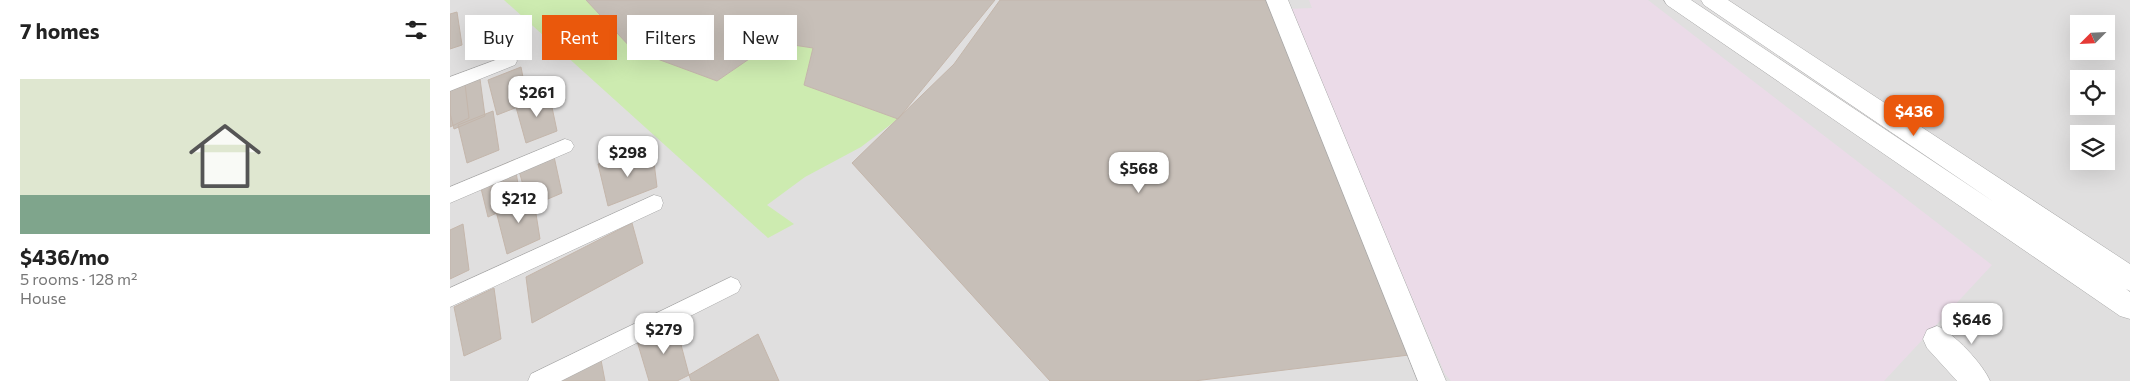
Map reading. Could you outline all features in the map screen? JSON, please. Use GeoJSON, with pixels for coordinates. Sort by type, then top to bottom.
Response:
{"type":"FeatureCollection","features":[{"type":"Feature","properties":{"kind":"street"},"geometry":{"type":"LineString","coordinates":[[1277,0],[1432,381]]}},
{"type":"Feature","properties":{"kind":"street"},"geometry":{"type":"LineString","coordinates":[[1675,0],[2130,307]]}},
{"type":"Feature","properties":{"kind":"street"},"geometry":{"type":"LineString","coordinates":[[1712,0],[2130,279]]}},
{"type":"Feature","properties":{"kind":"street"},"geometry":{"type":"LineString","coordinates":[[450,84],[508,61]]}},
{"type":"Feature","properties":{"kind":"street"},"geometry":{"type":"LineString","coordinates":[[450,195],[565,146]]}},
{"type":"Feature","properties":{"kind":"street"},"geometry":{"type":"LineString","coordinates":[[450,298],[654,203]]}},
{"type":"Feature","properties":{"kind":"street"},"geometry":{"type":"LineString","coordinates":[[539,381],[730,286]]}},
{"type":"Feature","properties":{"kind":"street"},"geometry":{"type":"LineString","coordinates":[[1937,340],[1976,381]]}},
{"type":"Feature","properties":{"kind":"shaded area"},"geometry":{"type":"Polygon","coordinates":[[[450,0],[2130,0],[2130,381],[450,381],[450,0]]]}},
{"type":"Feature","properties":{"kind":"shaded area"},"geometry":{"type":"Polygon","coordinates":[[[1309,0],[1648,0],[1992,265],[1884,381],[1451,381],[1445,374],[1287,9],[1312,8],[1309,0]]]}},
{"type":"Feature","properties":{"kind":"green space"},"geometry":{"type":"Polygon","coordinates":[[[504,0],[586,0],[600,15],[542,15],[542,34],[532,25],[532,15],[521,15],[504,0]]]}},
{"type":"Feature","properties":{"kind":"green space"},"geometry":{"type":"Polygon","coordinates":[[[617,33],[627,44],[627,60],[660,60],[717,81],[748,60],[797,60],[797,46],[813,48],[804,85],[898,119],[861,147],[805,177],[767,205],[794,224],[768,238],[571,60],[617,60],[617,33]]]}},
{"type":"Feature","properties":{"kind":"building"},"geometry":{"type":"Polygon","coordinates":[[[586,0],[995,0],[898,119],[804,85],[813,48],[797,46],[797,15],[724,15],[724,60],[748,60],[717,81],[660,60],[714,60],[714,15],[627,15],[627,44],[617,33],[617,15],[600,15],[586,0]]]}},
{"type":"Feature","properties":{"kind":"building"},"geometry":{"type":"Polygon","coordinates":[[[1000,0],[1269,0],[1409,355],[1194,381],[1050,381],[852,163],[954,64],[1000,0]]]}},
{"type":"Feature","properties":{"kind":"building"},"geometry":{"type":"Polygon","coordinates":[[[457,12],[462,45],[450,49],[450,14],[457,12]]]}},
{"type":"Feature","properties":{"kind":"building"},"geometry":{"type":"Polygon","coordinates":[[[521,67],[528,103],[497,115],[488,80],[521,67]]]}},
{"type":"Feature","properties":{"kind":"building"},"geometry":{"type":"Polygon","coordinates":[[[480,79],[485,116],[454,129],[450,113],[450,91],[480,79]]]}},
{"type":"Feature","properties":{"kind":"building"},"geometry":{"type":"Polygon","coordinates":[[[465,84],[469,118],[450,127],[450,91],[465,84]]]}},
{"type":"Feature","properties":{"kind":"building"},"geometry":{"type":"Polygon","coordinates":[[[549,93],[557,131],[526,143],[516,107],[549,93]]]}},
{"type":"Feature","properties":{"kind":"building"},"geometry":{"type":"Polygon","coordinates":[[[493,111],[499,150],[467,163],[458,125],[493,111]]]}},
{"type":"Feature","properties":{"kind":"building"},"geometry":{"type":"Polygon","coordinates":[[[553,152],[562,193],[529,207],[518,167],[553,152]]]}},
{"type":"Feature","properties":{"kind":"building"},"geometry":{"type":"Polygon","coordinates":[[[653,154],[657,187],[608,206],[598,164],[653,154]]]}},
{"type":"Feature","properties":{"kind":"building"},"geometry":{"type":"Polygon","coordinates":[[[514,160],[521,202],[488,217],[478,176],[514,160]]]}},
{"type":"Feature","properties":{"kind":"building"},"geometry":{"type":"Polygon","coordinates":[[[533,195],[540,239],[507,254],[496,211],[533,195]]]}},
{"type":"Feature","properties":{"kind":"building"},"geometry":{"type":"Polygon","coordinates":[[[632,223],[643,263],[532,323],[526,277],[632,223]]]}},
{"type":"Feature","properties":{"kind":"building"},"geometry":{"type":"Polygon","coordinates":[[[463,224],[469,270],[450,279],[450,230],[463,224]]]}},
{"type":"Feature","properties":{"kind":"building"},"geometry":{"type":"Polygon","coordinates":[[[494,288],[501,339],[464,356],[454,307],[494,288]]]}},
{"type":"Feature","properties":{"kind":"building"},"geometry":{"type":"Polygon","coordinates":[[[675,322],[689,375],[677,381],[649,381],[637,341],[675,322]]]}},
{"type":"Feature","properties":{"kind":"building"},"geometry":{"type":"Polygon","coordinates":[[[758,334],[779,381],[691,381],[689,375],[758,334]]]}},
{"type":"Feature","properties":{"kind":"building"},"geometry":{"type":"Polygon","coordinates":[[[601,360],[605,381],[561,381],[561,380],[601,360]]]}}]}
